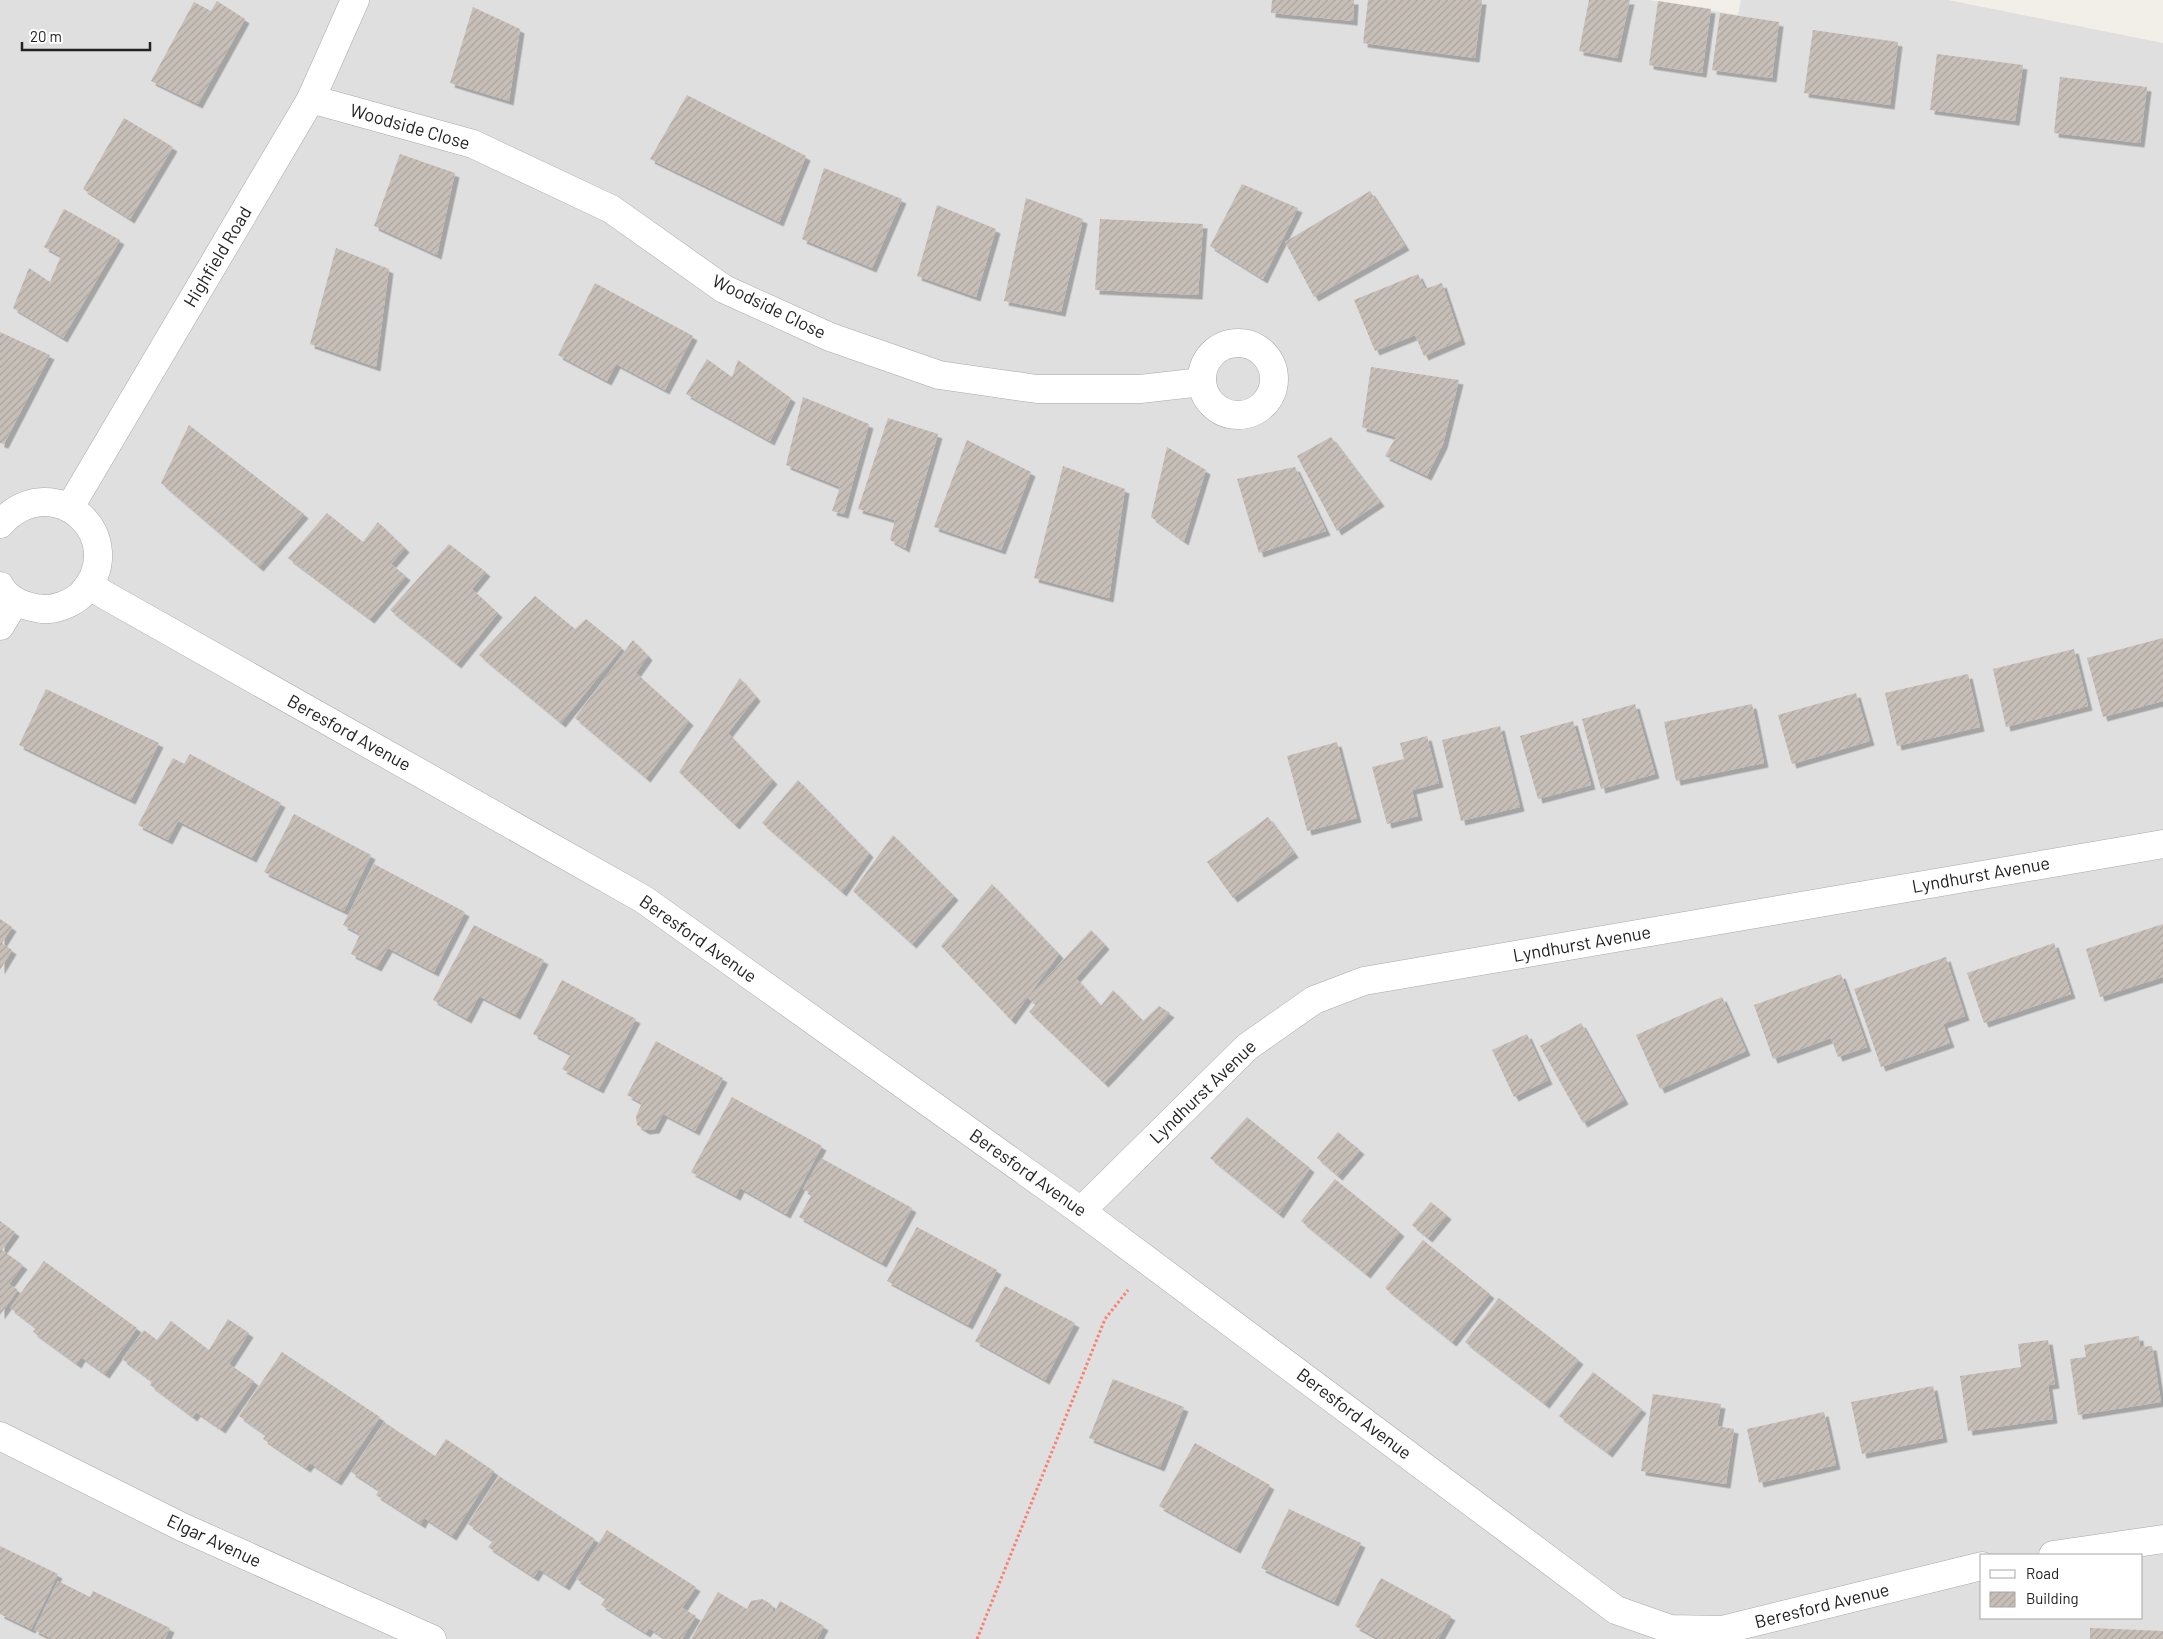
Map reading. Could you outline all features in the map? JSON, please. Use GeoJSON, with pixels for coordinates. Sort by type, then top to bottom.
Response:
{"type":"FeatureCollection","features":[{"type":"Feature","properties":{"kind":"street","name":"Highfield Road"},"geometry":{"type":"LineString","coordinates":[[70,507],[311,99],[355,0]]}},
{"type":"Feature","properties":{"kind":"street","name":"Woodside Close"},"geometry":{"type":"LineString","coordinates":[[311,99],[473,144],[611,210],[724,289],[830,337],[939,375],[1037,389],[1140,388],[1202,382]]}},
{"type":"Feature","properties":{"kind":"street"},"geometry":{"type":"LineString","coordinates":[[0,524],[9,514],[23,505],[38,501],[55,502],[70,507],[84,519],[94,534],[98,552],[96,570],[89,586],[77,598],[63,606],[47,609],[31,608],[7,594],[0,626]]}},
{"type":"Feature","properties":{"kind":"street","name":"Beresford Avenue"},"geometry":{"type":"LineString","coordinates":[[89,586],[643,899],[1082,1211],[1616,1610],[1670,1628],[1722,1630],[1980,1566]]}},
{"type":"Feature","properties":{"kind":"street","name":"Lyndhurst Avenue"},"geometry":{"type":"LineString","coordinates":[[1082,1211],[1247,1047],[1314,1000],[1364,981],[2163,844]]}},
{"type":"Feature","properties":{"kind":"street","name":"Elgar Avenue"},"geometry":{"type":"LineString","coordinates":[[0,1436],[182,1527],[432,1639]]}},
{"type":"Feature","properties":{"kind":"street"},"geometry":{"type":"LineString","coordinates":[[2060,1554],[2163,1539]]}},
{"type":"Feature","properties":{"kind":"path"},"geometry":{"type":"LineString","coordinates":[[977,1639],[1104,1319],[1150,1261]]}},
{"type":"Feature","properties":{"kind":"shaded area"},"geometry":{"type":"Polygon","coordinates":[[[0,0],[1649,0],[1738,15],[1741,0],[1948,0],[2163,43],[2163,1639],[0,1639],[0,0]]]}},
{"type":"Feature","properties":{"kind":"building"},"geometry":{"type":"Polygon","coordinates":[[[1272,0],[1354,0],[1353,21],[1271,13],[1272,0]]]}},
{"type":"Feature","properties":{"kind":"building"},"geometry":{"type":"Polygon","coordinates":[[[1368,0],[1482,0],[1475,58],[1363,43],[1368,0]]]}},
{"type":"Feature","properties":{"kind":"building"},"geometry":{"type":"Polygon","coordinates":[[[1589,0],[1630,0],[1617,58],[1579,51],[1589,0]]]}},
{"type":"Feature","properties":{"kind":"building"},"geometry":{"type":"Polygon","coordinates":[[[217,1],[245,19],[198,104],[151,81],[194,2],[211,11],[217,1]]]}},
{"type":"Feature","properties":{"kind":"building"},"geometry":{"type":"Polygon","coordinates":[[[1658,1],[1711,9],[1702,73],[1649,65],[1658,1]]]}},
{"type":"Feature","properties":{"kind":"building"},"geometry":{"type":"Polygon","coordinates":[[[473,7],[520,29],[509,101],[450,83],[473,7]]]}},
{"type":"Feature","properties":{"kind":"building"},"geometry":{"type":"Polygon","coordinates":[[[1720,13],[1779,22],[1772,78],[1712,70],[1720,13]]]}},
{"type":"Feature","properties":{"kind":"building"},"geometry":{"type":"Polygon","coordinates":[[[1813,30],[1898,42],[1890,105],[1804,93],[1813,30]]]}},
{"type":"Feature","properties":{"kind":"building"},"geometry":{"type":"Polygon","coordinates":[[[1937,54],[2023,65],[2015,121],[1930,110],[1937,54]]]}},
{"type":"Feature","properties":{"kind":"building"},"geometry":{"type":"Polygon","coordinates":[[[2060,77],[2147,87],[2140,143],[2054,133],[2060,77]]]}},
{"type":"Feature","properties":{"kind":"building"},"geometry":{"type":"Polygon","coordinates":[[[687,95],[806,156],[779,222],[650,159],[687,95]]]}},
{"type":"Feature","properties":{"kind":"building"},"geometry":{"type":"Polygon","coordinates":[[[124,118],[173,147],[130,219],[83,189],[124,118]]]}},
{"type":"Feature","properties":{"kind":"building"},"geometry":{"type":"Polygon","coordinates":[[[400,154],[455,173],[437,255],[374,226],[400,154]]]}},
{"type":"Feature","properties":{"kind":"building"},"geometry":{"type":"Polygon","coordinates":[[[824,168],[902,199],[872,268],[802,239],[824,168]]]}},
{"type":"Feature","properties":{"kind":"building"},"geometry":{"type":"Polygon","coordinates":[[[1242,184],[1298,208],[1263,279],[1210,246],[1242,184]]]}},
{"type":"Feature","properties":{"kind":"building"},"geometry":{"type":"Polygon","coordinates":[[[1370,191],[1405,246],[1314,297],[1285,242],[1370,191]]]}},
{"type":"Feature","properties":{"kind":"building"},"geometry":{"type":"Polygon","coordinates":[[[1026,198],[1083,219],[1061,312],[1004,301],[1026,198]]]}},
{"type":"Feature","properties":{"kind":"building"},"geometry":{"type":"Polygon","coordinates":[[[937,205],[996,229],[976,297],[917,276],[937,205]]]}},
{"type":"Feature","properties":{"kind":"building"},"geometry":{"type":"Polygon","coordinates":[[[64,209],[120,240],[63,338],[13,308],[29,268],[50,282],[61,256],[44,247],[64,209]]]}},
{"type":"Feature","properties":{"kind":"building"},"geometry":{"type":"Polygon","coordinates":[[[1100,219],[1203,224],[1198,295],[1095,290],[1100,219]]]}},
{"type":"Feature","properties":{"kind":"building"},"geometry":{"type":"Polygon","coordinates":[[[336,248],[389,269],[376,367],[310,344],[336,248]]]}},
{"type":"Feature","properties":{"kind":"building"},"geometry":{"type":"Polygon","coordinates":[[[1418,274],[1425,289],[1442,283],[1461,340],[1424,356],[1415,335],[1375,351],[1354,300],[1418,274]]]}},
{"type":"Feature","properties":{"kind":"building"},"geometry":{"type":"Polygon","coordinates":[[[595,283],[693,336],[665,390],[616,364],[607,381],[558,355],[595,283]]]}},
{"type":"Feature","properties":{"kind":"building"},"geometry":{"type":"Polygon","coordinates":[[[0,332],[50,355],[4,444],[0,443],[0,332]]]}},
{"type":"Feature","properties":{"kind":"building"},"geometry":{"type":"Polygon","coordinates":[[[707,359],[732,377],[738,360],[791,398],[770,441],[686,394],[707,359]]]}},
{"type":"Feature","properties":{"kind":"building"},"geometry":{"type":"Polygon","coordinates":[[[1371,367],[1459,380],[1443,444],[1427,476],[1385,456],[1396,437],[1362,427],[1371,367]]]}},
{"type":"Feature","properties":{"kind":"building"},"geometry":{"type":"Polygon","coordinates":[[[803,397],[869,424],[844,514],[832,511],[840,487],[786,465],[803,397]]]}},
{"type":"Feature","properties":{"kind":"building"},"geometry":{"type":"Polygon","coordinates":[[[888,418],[938,434],[905,548],[890,540],[895,520],[858,509],[888,418]]]}},
{"type":"Feature","properties":{"kind":"building"},"geometry":{"type":"Polygon","coordinates":[[[189,425],[304,514],[259,567],[161,483],[189,425]]]}},
{"type":"Feature","properties":{"kind":"building"},"geometry":{"type":"Polygon","coordinates":[[[1331,437],[1380,502],[1337,531],[1297,456],[1331,437]]]}},
{"type":"Feature","properties":{"kind":"building"},"geometry":{"type":"Polygon","coordinates":[[[967,440],[1031,472],[1001,550],[934,527],[967,440]]]}},
{"type":"Feature","properties":{"kind":"building"},"geometry":{"type":"Polygon","coordinates":[[[1167,447],[1206,470],[1184,541],[1151,517],[1167,447]]]}},
{"type":"Feature","properties":{"kind":"building"},"geometry":{"type":"Polygon","coordinates":[[[1063,466],[1125,489],[1109,598],[1034,578],[1063,466]]]}},
{"type":"Feature","properties":{"kind":"building"},"geometry":{"type":"Polygon","coordinates":[[[1295,467],[1326,531],[1259,553],[1237,479],[1295,467]]]}},
{"type":"Feature","properties":{"kind":"building"},"geometry":{"type":"Polygon","coordinates":[[[327,513],[363,542],[378,522],[405,548],[391,564],[406,576],[370,619],[288,558],[327,513]]]}},
{"type":"Feature","properties":{"kind":"building"},"geometry":{"type":"Polygon","coordinates":[[[449,544],[486,572],[472,589],[498,613],[457,664],[390,610],[449,544]]]}},
{"type":"Feature","properties":{"kind":"building"},"geometry":{"type":"Polygon","coordinates":[[[535,596],[575,629],[586,619],[622,648],[561,723],[479,655],[535,596]]]}},
{"type":"Feature","properties":{"kind":"building"},"geometry":{"type":"Polygon","coordinates":[[[2163,638],[2163,701],[2103,717],[2087,658],[2163,638]]]}},
{"type":"Feature","properties":{"kind":"building"},"geometry":{"type":"Polygon","coordinates":[[[633,640],[648,656],[636,673],[689,721],[646,778],[575,718],[633,640]]]}},
{"type":"Feature","properties":{"kind":"building"},"geometry":{"type":"Polygon","coordinates":[[[2074,649],[2088,706],[2006,727],[1993,669],[2074,649]]]}},
{"type":"Feature","properties":{"kind":"building"},"geometry":{"type":"Polygon","coordinates":[[[1968,674],[1980,727],[1897,746],[1885,693],[1968,674]]]}},
{"type":"Feature","properties":{"kind":"building"},"geometry":{"type":"Polygon","coordinates":[[[740,678],[756,697],[728,733],[773,780],[735,825],[679,772],[740,678]]]}},
{"type":"Feature","properties":{"kind":"building"},"geometry":{"type":"Polygon","coordinates":[[[46,689],[159,743],[131,800],[19,745],[46,689]]]}},
{"type":"Feature","properties":{"kind":"building"},"geometry":{"type":"Polygon","coordinates":[[[1856,693],[1870,741],[1792,764],[1778,715],[1856,693]]]}},
{"type":"Feature","properties":{"kind":"building"},"geometry":{"type":"Polygon","coordinates":[[[1635,704],[1655,774],[1601,789],[1582,719],[1635,704]]]}},
{"type":"Feature","properties":{"kind":"building"},"geometry":{"type":"Polygon","coordinates":[[[1752,704],[1764,763],[1676,781],[1664,722],[1752,704]]]}},
{"type":"Feature","properties":{"kind":"building"},"geometry":{"type":"Polygon","coordinates":[[[1573,721],[1591,785],[1538,799],[1520,736],[1573,721]]]}},
{"type":"Feature","properties":{"kind":"building"},"geometry":{"type":"Polygon","coordinates":[[[1500,726],[1520,807],[1461,821],[1442,740],[1500,726]]]}},
{"type":"Feature","properties":{"kind":"building"},"geometry":{"type":"Polygon","coordinates":[[[1427,736],[1439,783],[1412,790],[1418,816],[1387,824],[1372,767],[1404,759],[1400,743],[1427,736]]]}},
{"type":"Feature","properties":{"kind":"building"},"geometry":{"type":"Polygon","coordinates":[[[1337,742],[1357,818],[1307,831],[1287,756],[1337,742]]]}},
{"type":"Feature","properties":{"kind":"building"},"geometry":{"type":"Polygon","coordinates":[[[190,754],[281,803],[252,858],[178,821],[168,840],[138,825],[173,758],[184,764],[190,754]]]}},
{"type":"Feature","properties":{"kind":"building"},"geometry":{"type":"Polygon","coordinates":[[[798,780],[869,853],[842,892],[762,823],[798,780]]]}},
{"type":"Feature","properties":{"kind":"building"},"geometry":{"type":"Polygon","coordinates":[[[294,814],[371,855],[344,911],[264,872],[294,814]]]}},
{"type":"Feature","properties":{"kind":"building"},"geometry":{"type":"Polygon","coordinates":[[[1268,817],[1294,853],[1233,898],[1207,862],[1268,817]]]}},
{"type":"Feature","properties":{"kind":"building"},"geometry":{"type":"Polygon","coordinates":[[[893,835],[954,896],[912,944],[853,891],[893,835]]]}},
{"type":"Feature","properties":{"kind":"building"},"geometry":{"type":"Polygon","coordinates":[[[374,864],[465,912],[434,972],[388,948],[377,967],[351,954],[360,934],[343,925],[374,864]]]}},
{"type":"Feature","properties":{"kind":"building"},"geometry":{"type":"Polygon","coordinates":[[[992,884],[1059,954],[1011,1020],[941,946],[992,884]]]}},
{"type":"Feature","properties":{"kind":"building"},"geometry":{"type":"Polygon","coordinates":[[[0,919],[12,927],[2,943],[12,950],[0,970],[0,919]]]}},
{"type":"Feature","properties":{"kind":"building"},"geometry":{"type":"Polygon","coordinates":[[[2163,924],[2163,977],[2100,997],[2086,949],[2163,924]]]}},
{"type":"Feature","properties":{"kind":"building"},"geometry":{"type":"Polygon","coordinates":[[[474,925],[544,960],[516,1015],[479,996],[467,1019],[433,1000],[474,925]]]}},
{"type":"Feature","properties":{"kind":"building"},"geometry":{"type":"Polygon","coordinates":[[[1091,930],[1105,945],[1076,978],[1101,1006],[1113,990],[1143,1021],[1159,1006],[1170,1013],[1104,1083],[1029,1012],[1036,1004],[1028,998],[1091,930]]]}},
{"type":"Feature","properties":{"kind":"building"},"geometry":{"type":"Polygon","coordinates":[[[2054,943],[2071,994],[1984,1023],[1967,973],[2054,943]]]}},
{"type":"Feature","properties":{"kind":"building"},"geometry":{"type":"Polygon","coordinates":[[[1946,957],[1965,1016],[1943,1024],[1950,1043],[1881,1067],[1854,989],[1946,957]]]}},
{"type":"Feature","properties":{"kind":"building"},"geometry":{"type":"Polygon","coordinates":[[[1841,974],[1867,1047],[1838,1057],[1831,1038],[1773,1059],[1754,1005],[1841,974]]]}},
{"type":"Feature","properties":{"kind":"building"},"geometry":{"type":"Polygon","coordinates":[[[562,980],[636,1019],[599,1089],[562,1069],[571,1054],[533,1034],[562,980]]]}},
{"type":"Feature","properties":{"kind":"building"},"geometry":{"type":"Polygon","coordinates":[[[1722,997],[1746,1051],[1660,1089],[1636,1035],[1722,997]]]}},
{"type":"Feature","properties":{"kind":"building"},"geometry":{"type":"Polygon","coordinates":[[[1581,1023],[1624,1100],[1583,1123],[1540,1046],[1581,1023]]]}},
{"type":"Feature","properties":{"kind":"building"},"geometry":{"type":"Polygon","coordinates":[[[1527,1034],[1548,1080],[1514,1097],[1492,1050],[1527,1034]]]}},
{"type":"Feature","properties":{"kind":"building"},"geometry":{"type":"Polygon","coordinates":[[[656,1041],[723,1078],[695,1131],[663,1114],[655,1129],[645,1130],[637,1125],[636,1116],[642,1103],[627,1095],[656,1041]]]}},
{"type":"Feature","properties":{"kind":"building"},"geometry":{"type":"Polygon","coordinates":[[[732,1097],[822,1146],[786,1214],[740,1188],[736,1196],[691,1172],[732,1097]]]}},
{"type":"Feature","properties":{"kind":"building"},"geometry":{"type":"Polygon","coordinates":[[[1247,1117],[1310,1168],[1279,1214],[1210,1158],[1247,1117]]]}},
{"type":"Feature","properties":{"kind":"building"},"geometry":{"type":"Polygon","coordinates":[[[1338,1132],[1360,1150],[1338,1176],[1317,1158],[1338,1132]]]}},
{"type":"Feature","properties":{"kind":"building"},"geometry":{"type":"Polygon","coordinates":[[[821,1158],[912,1208],[882,1263],[799,1217],[812,1194],[803,1189],[821,1158]]]}},
{"type":"Feature","properties":{"kind":"building"},"geometry":{"type":"Polygon","coordinates":[[[1335,1179],[1400,1232],[1366,1274],[1301,1221],[1335,1179]]]}},
{"type":"Feature","properties":{"kind":"building"},"geometry":{"type":"Polygon","coordinates":[[[1431,1202],[1447,1215],[1428,1238],[1412,1225],[1431,1202]]]}},
{"type":"Feature","properties":{"kind":"building"},"geometry":{"type":"Polygon","coordinates":[[[0,1221],[15,1232],[2,1250],[23,1265],[9,1284],[18,1290],[0,1315],[0,1221]]]}},
{"type":"Feature","properties":{"kind":"building"},"geometry":{"type":"Polygon","coordinates":[[[917,1227],[997,1270],[968,1325],[887,1281],[917,1227]]]}},
{"type":"Feature","properties":{"kind":"building"},"geometry":{"type":"Polygon","coordinates":[[[1423,1240],[1490,1294],[1452,1342],[1385,1288],[1423,1240]]]}},
{"type":"Feature","properties":{"kind":"building"},"geometry":{"type":"Polygon","coordinates":[[[44,1261],[137,1328],[105,1374],[81,1357],[77,1364],[33,1332],[36,1328],[10,1308],[44,1261]]]}},
{"type":"Feature","properties":{"kind":"building"},"geometry":{"type":"Polygon","coordinates":[[[1005,1286],[1075,1323],[1045,1380],[975,1341],[1005,1286]]]}},
{"type":"Feature","properties":{"kind":"building"},"geometry":{"type":"Polygon","coordinates":[[[1499,1298],[1579,1360],[1545,1404],[1465,1342],[1499,1298]]]}},
{"type":"Feature","properties":{"kind":"building"},"geometry":{"type":"Polygon","coordinates":[[[228,1319],[249,1333],[229,1364],[254,1381],[221,1429],[196,1412],[193,1417],[150,1385],[152,1381],[122,1359],[144,1330],[157,1340],[171,1321],[209,1350],[228,1319]]]}},
{"type":"Feature","properties":{"kind":"building"},"geometry":{"type":"Polygon","coordinates":[[[2139,1336],[2140,1347],[2152,1346],[2161,1402],[2078,1415],[2070,1359],[2086,1357],[2084,1345],[2139,1336]]]}},
{"type":"Feature","properties":{"kind":"building"},"geometry":{"type":"Polygon","coordinates":[[[2048,1340],[2055,1384],[2048,1385],[2053,1419],[1968,1431],[1960,1376],[2021,1367],[2018,1344],[2048,1340]]]}},
{"type":"Feature","properties":{"kind":"building"},"geometry":{"type":"Polygon","coordinates":[[[282,1352],[380,1417],[337,1481],[310,1463],[306,1468],[263,1439],[266,1435],[239,1416],[282,1352]]]}},
{"type":"Feature","properties":{"kind":"building"},"geometry":{"type":"Polygon","coordinates":[[[1593,1372],[1642,1409],[1608,1453],[1559,1416],[1593,1372]]]}},
{"type":"Feature","properties":{"kind":"building"},"geometry":{"type":"Polygon","coordinates":[[[1113,1379],[1184,1407],[1160,1467],[1089,1438],[1113,1379]]]}},
{"type":"Feature","properties":{"kind":"building"},"geometry":{"type":"Polygon","coordinates":[[[1933,1386],[1943,1438],[1862,1454],[1851,1402],[1933,1386]]]}},
{"type":"Feature","properties":{"kind":"building"},"geometry":{"type":"Polygon","coordinates":[[[1653,1394],[1721,1404],[1717,1426],[1734,1429],[1726,1484],[1641,1471],[1653,1394]]]}},
{"type":"Feature","properties":{"kind":"building"},"geometry":{"type":"Polygon","coordinates":[[[1824,1412],[1836,1465],[1759,1483],[1747,1429],[1824,1412]]]}},
{"type":"Feature","properties":{"kind":"building"},"geometry":{"type":"Polygon","coordinates":[[[384,1422],[435,1456],[446,1439],[494,1471],[452,1536],[424,1518],[421,1524],[376,1495],[379,1490],[351,1472],[384,1422]]]}},
{"type":"Feature","properties":{"kind":"building"},"geometry":{"type":"Polygon","coordinates":[[[1195,1443],[1270,1485],[1236,1549],[1159,1506],[1195,1443]]]}},
{"type":"Feature","properties":{"kind":"building"},"geometry":{"type":"Polygon","coordinates":[[[499,1476],[595,1539],[565,1586],[539,1569],[534,1577],[488,1547],[493,1541],[468,1524],[499,1476]]]}},
{"type":"Feature","properties":{"kind":"building"},"geometry":{"type":"Polygon","coordinates":[[[1289,1509],[1361,1543],[1334,1602],[1261,1568],[1289,1509]]]}},
{"type":"Feature","properties":{"kind":"building"},"geometry":{"type":"Polygon","coordinates":[[[607,1530],[696,1587],[682,1608],[696,1616],[682,1639],[666,1639],[649,1628],[646,1633],[601,1605],[606,1598],[576,1579],[607,1530]]]}},
{"type":"Feature","properties":{"kind":"building"},"geometry":{"type":"Polygon","coordinates":[[[0,1546],[58,1574],[31,1629],[0,1614],[0,1546]]]}},
{"type":"Feature","properties":{"kind":"building"},"geometry":{"type":"Polygon","coordinates":[[[1381,1578],[1451,1616],[1438,1639],[1379,1639],[1355,1626],[1381,1578]]]}},
{"type":"Feature","properties":{"kind":"building"},"geometry":{"type":"Polygon","coordinates":[[[58,1581],[90,1597],[93,1591],[170,1628],[165,1639],[52,1639],[34,1630],[58,1581]]]}},
{"type":"Feature","properties":{"kind":"building"},"geometry":{"type":"Polygon","coordinates":[[[718,1592],[747,1609],[751,1601],[762,1599],[771,1604],[774,1614],[780,1601],[824,1626],[817,1639],[691,1639],[718,1592]]]}},
{"type":"Feature","properties":{"kind":"building"},"geometry":{"type":"Polygon","coordinates":[[[2090,1628],[2163,1631],[2163,1639],[2090,1639],[2090,1628]]]}}]}
